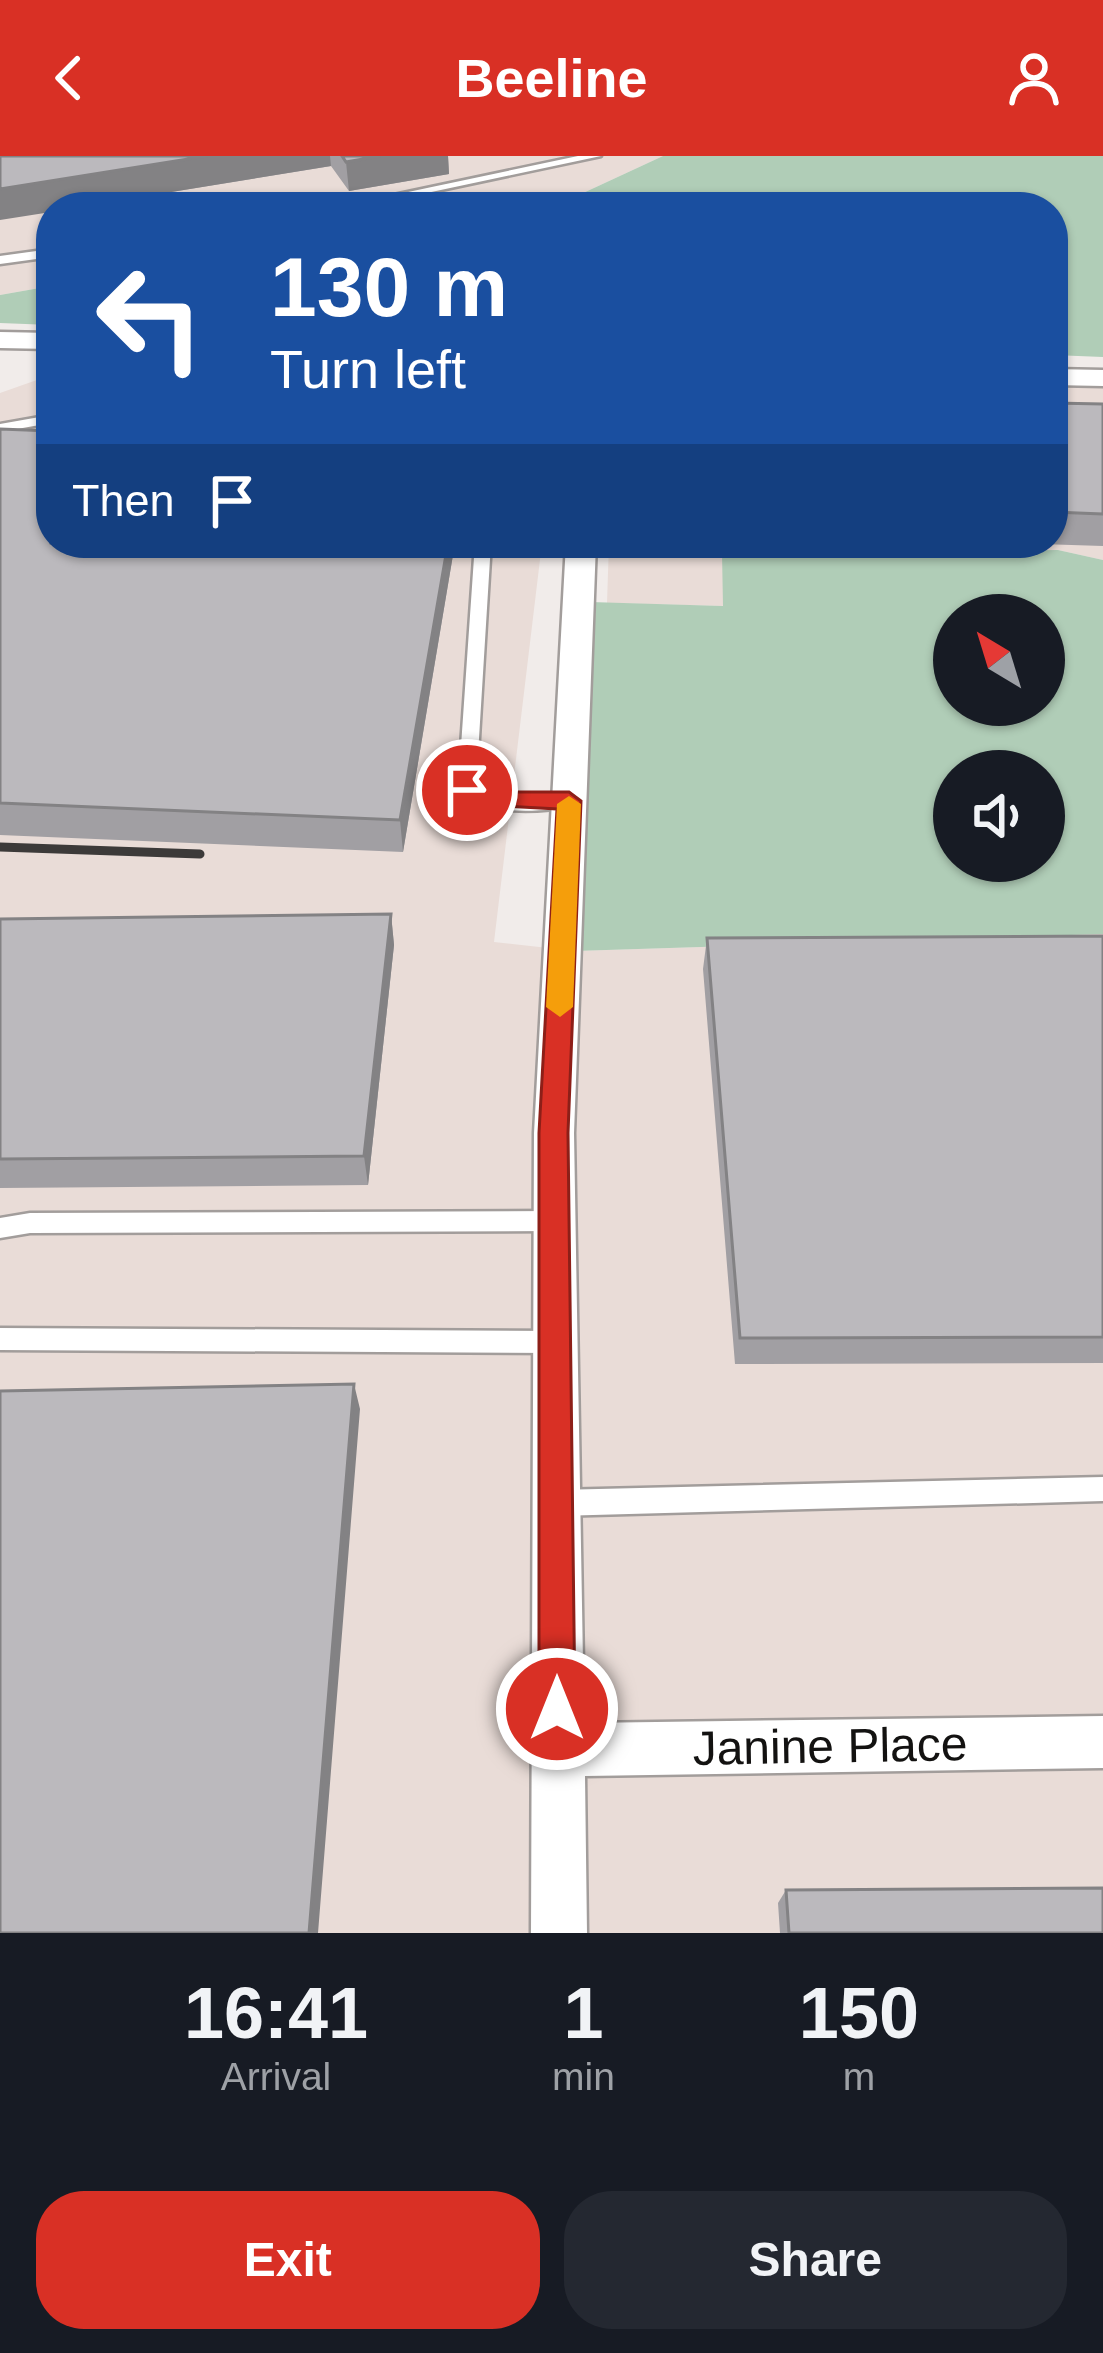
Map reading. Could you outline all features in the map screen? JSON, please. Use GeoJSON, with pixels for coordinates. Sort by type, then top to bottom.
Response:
{"type":"FeatureCollection","features":[{"type":"Feature","properties":{"kind":"street"},"geometry":{"type":"LineString","coordinates":[[0,340],[36,341]]}},
{"type":"Feature","properties":{"kind":"street"},"geometry":{"type":"LineString","coordinates":[[1068,377],[1103,378]]}},
{"type":"Feature","properties":{"kind":"street"},"geometry":{"type":"LineString","coordinates":[[559,1933],[554,1220],[579,558]]}},
{"type":"Feature","properties":{"kind":"street","name":"Janine Place"},"geometry":{"type":"LineString","coordinates":[[557,1750],[1103,1742]]}},
{"type":"Feature","properties":{"kind":"lane"},"geometry":{"type":"LineString","coordinates":[[417,192],[595,156]]}},
{"type":"Feature","properties":{"kind":"lane"},"geometry":{"type":"LineString","coordinates":[[0,260],[36,255]]}},
{"type":"Feature","properties":{"kind":"lane"},"geometry":{"type":"LineString","coordinates":[[0,428],[36,422]]}},
{"type":"Feature","properties":{"kind":"lane"},"geometry":{"type":"LineString","coordinates":[[482,558],[467,790],[474,798],[490,800],[569,801]]}},
{"type":"Feature","properties":{"kind":"lane"},"geometry":{"type":"LineString","coordinates":[[0,1228],[30,1223],[554,1220]]}},
{"type":"Feature","properties":{"kind":"lane"},"geometry":{"type":"LineString","coordinates":[[0,1339],[555,1342]]}},
{"type":"Feature","properties":{"kind":"lane"},"geometry":{"type":"LineString","coordinates":[[556,1503],[1103,1489]]}},
{"type":"Feature","properties":{"kind":"shaded area"},"geometry":{"type":"Polygon","coordinates":[[[0,156],[663,156],[585,192],[36,192],[36,289],[0,295],[0,156]]]}},
{"type":"Feature","properties":{"kind":"shaded area"},"geometry":{"type":"Polygon","coordinates":[[[1068,376],[1103,377],[1103,560],[1068,552],[1068,376]]]}},
{"type":"Feature","properties":{"kind":"shaded area"},"geometry":{"type":"Polygon","coordinates":[[[36,380],[36,558],[540,558],[494,942],[575,951],[1103,934],[1103,1933],[0,1933],[0,393],[36,380]]]}},
{"type":"Feature","properties":{"kind":"shaded area"},"geometry":{"type":"Polygon","coordinates":[[[608,558],[723,558],[724,606],[607,603],[608,558]]]}},
{"type":"Feature","properties":{"kind":"green space"},"geometry":{"type":"Polygon","coordinates":[[[663,156],[1103,156],[1103,357],[1068,356],[1068,192],[585,192],[663,156]]]}},
{"type":"Feature","properties":{"kind":"green space"},"geometry":{"type":"Polygon","coordinates":[[[36,289],[36,324],[0,323],[0,295],[36,289]]]}},
{"type":"Feature","properties":{"kind":"green space"},"geometry":{"type":"Polygon","coordinates":[[[1068,552],[1103,560],[1103,934],[575,951],[590,602],[723,606],[722,558],[1068,558],[1068,552]]]}},
{"type":"Feature","properties":{"kind":"building"},"geometry":{"type":"Polygon","coordinates":[[[0,156],[207,156],[0,189],[0,156]]]}},
{"type":"Feature","properties":{"kind":"building"},"geometry":{"type":"Polygon","coordinates":[[[342,156],[380,156],[346,162],[342,156]]]}},
{"type":"Feature","properties":{"kind":"building"},"geometry":{"type":"Polygon","coordinates":[[[1068,403],[1103,404],[1103,514],[1068,513],[1068,403]]]}},
{"type":"Feature","properties":{"kind":"building"},"geometry":{"type":"Polygon","coordinates":[[[0,429],[36,430],[36,558],[445,558],[400,820],[0,803],[0,429]]]}},
{"type":"Feature","properties":{"kind":"building"},"geometry":{"type":"Polygon","coordinates":[[[391,914],[364,1156],[0,1159],[0,919],[391,914]]]}},
{"type":"Feature","properties":{"kind":"building"},"geometry":{"type":"Polygon","coordinates":[[[1103,936],[1103,1337],[740,1338],[707,938],[1103,936]]]}},
{"type":"Feature","properties":{"kind":"building"},"geometry":{"type":"Polygon","coordinates":[[[354,1384],[309,1933],[0,1933],[0,1391],[354,1384]]]}},
{"type":"Feature","properties":{"kind":"building"},"geometry":{"type":"Polygon","coordinates":[[[1103,1888],[1103,1933],[789,1933],[786,1890],[1103,1888]]]}},
{"type":"Feature","properties":{"kind":"railway"},"geometry":{"type":"LineString","coordinates":[[0,847],[200,854]]}},
{"type":"Feature","properties":{"kind":"slow traffic"},"geometry":{"type":"LineString","coordinates":[[560,1007],[569,804]]}},
{"type":"Feature","properties":{"kind":"route"},"geometry":{"type":"LineString","coordinates":[[467,790],[474,798],[490,800],[569,801],[554,1133],[557,1709]]}}]}
